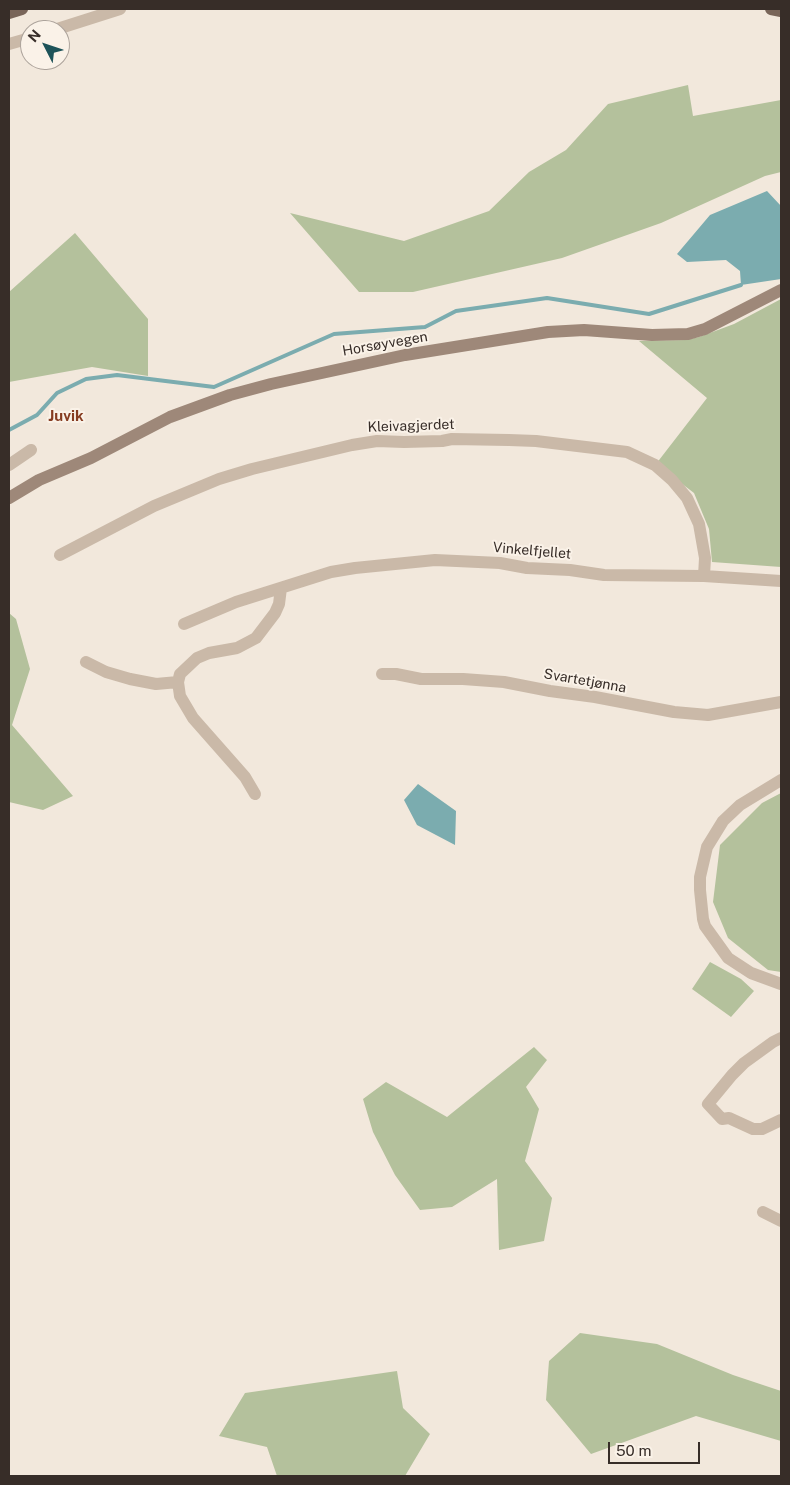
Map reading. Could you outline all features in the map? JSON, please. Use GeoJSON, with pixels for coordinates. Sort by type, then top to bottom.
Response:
{"type":"FeatureCollection","features":[{"type":"Feature","properties":{"kind":"main road"},"geometry":{"type":"LineString","coordinates":[[9,13],[22,9]]}},
{"type":"Feature","properties":{"kind":"main road"},"geometry":{"type":"LineString","coordinates":[[771,9],[781,11]]}},
{"type":"Feature","properties":{"kind":"main road","name":"Horsøyvegen"},"geometry":{"type":"LineString","coordinates":[[9,498],[46,477],[91,458],[170,417],[222,398],[271,384],[405,355],[548,332],[584,330],[652,335],[688,334],[705,329],[781,290]]}},
{"type":"Feature","properties":{"kind":"street"},"geometry":{"type":"LineString","coordinates":[[70,25],[120,9]]}},
{"type":"Feature","properties":{"kind":"street","name":"Kleivagjerdet"},"geometry":{"type":"LineString","coordinates":[[60,555],[154,506],[219,479],[252,469],[352,445],[377,441],[509,440],[536,441],[627,452],[655,465],[672,480],[687,498],[699,524],[705,558],[704,576]]}},
{"type":"Feature","properties":{"kind":"street"},"geometry":{"type":"LineString","coordinates":[[9,465],[31,450]]}},
{"type":"Feature","properties":{"kind":"street","name":"Vinkelfjellet"},"geometry":{"type":"LineString","coordinates":[[184,624],[236,602],[331,572],[435,560],[500,563],[527,568],[570,570],[604,575],[704,576],[781,581]]}},
{"type":"Feature","properties":{"kind":"street"},"geometry":{"type":"LineString","coordinates":[[255,794],[245,777],[193,718],[180,696],[178,682],[180,674],[197,658],[209,653],[236,648],[256,638],[276,612],[281,588]]}},
{"type":"Feature","properties":{"kind":"street"},"geometry":{"type":"LineString","coordinates":[[86,662],[106,672],[130,679],[156,684],[178,682]]}},
{"type":"Feature","properties":{"kind":"street","name":"Svartetjønna"},"geometry":{"type":"LineString","coordinates":[[382,674],[396,674],[421,679],[463,678],[504,682],[674,712],[708,715],[781,702]]}},
{"type":"Feature","properties":{"kind":"street"},"geometry":{"type":"LineString","coordinates":[[781,780],[740,805],[723,821],[708,847],[700,877],[702,919],[728,958],[751,974],[781,984]]}},
{"type":"Feature","properties":{"kind":"street"},"geometry":{"type":"LineString","coordinates":[[781,1038],[744,1064],[708,1104],[722,1119],[729,1118],[753,1128],[762,1129],[781,1120]]}},
{"type":"Feature","properties":{"kind":"street"},"geometry":{"type":"LineString","coordinates":[[762,1212],[781,1222]]}},
{"type":"Feature","properties":{"kind":"green space"},"geometry":{"type":"Polygon","coordinates":[[[688,85],[693,116],[781,100],[781,172],[765,176],[661,223],[562,258],[413,292],[359,292],[290,213],[404,241],[489,211],[529,172],[566,150],[608,104],[688,85]]]}},
{"type":"Feature","properties":{"kind":"green space"},"geometry":{"type":"Polygon","coordinates":[[[75,233],[148,319],[148,376],[92,367],[9,382],[9,292],[75,233]]]}},
{"type":"Feature","properties":{"kind":"green space"},"geometry":{"type":"Polygon","coordinates":[[[781,299],[781,567],[712,562],[709,529],[694,493],[656,464],[707,398],[639,341],[685,340],[699,337],[734,324],[781,299]]]}},
{"type":"Feature","properties":{"kind":"green space"},"geometry":{"type":"Polygon","coordinates":[[[9,613],[16,619],[30,669],[12,725],[73,796],[43,810],[9,802],[9,613]]]}},
{"type":"Feature","properties":{"kind":"green space"},"geometry":{"type":"Polygon","coordinates":[[[781,793],[781,972],[768,970],[728,938],[713,902],[720,845],[762,803],[781,793]]]}},
{"type":"Feature","properties":{"kind":"green space"},"geometry":{"type":"Polygon","coordinates":[[[710,962],[741,979],[754,991],[731,1017],[692,989],[710,962]]]}},
{"type":"Feature","properties":{"kind":"green space"},"geometry":{"type":"Polygon","coordinates":[[[534,1047],[547,1060],[526,1087],[539,1109],[525,1161],[552,1198],[544,1241],[499,1250],[497,1179],[452,1207],[420,1210],[395,1175],[373,1132],[363,1099],[386,1082],[447,1117],[534,1047]]]}},
{"type":"Feature","properties":{"kind":"green space"},"geometry":{"type":"Polygon","coordinates":[[[580,1333],[657,1344],[733,1375],[781,1391],[781,1441],[696,1416],[591,1454],[546,1400],[549,1361],[580,1333]]]}},
{"type":"Feature","properties":{"kind":"green space"},"geometry":{"type":"Polygon","coordinates":[[[397,1371],[403,1408],[430,1434],[405,1476],[277,1476],[267,1447],[219,1436],[245,1393],[397,1371]]]}},
{"type":"Feature","properties":{"kind":"water"},"geometry":{"type":"Polygon","coordinates":[[[767,191],[781,206],[781,279],[741,285],[740,271],[726,260],[687,262],[677,254],[710,215],[767,191]]]}},
{"type":"Feature","properties":{"kind":"water"},"geometry":{"type":"Polygon","coordinates":[[[418,784],[456,811],[455,845],[417,825],[404,800],[418,784]]]}},
{"type":"Feature","properties":{"kind":"waterway"},"geometry":{"type":"LineString","coordinates":[[9,430],[37,415],[57,393],[86,379],[117,375],[214,387],[334,334],[425,327],[456,311],[547,298],[649,314],[741,285]]}},
{"type":"Feature","properties":{"kind":"district","name":"Juvik"},"geometry":{"type":"Point","coordinates":[66,416]}}]}
